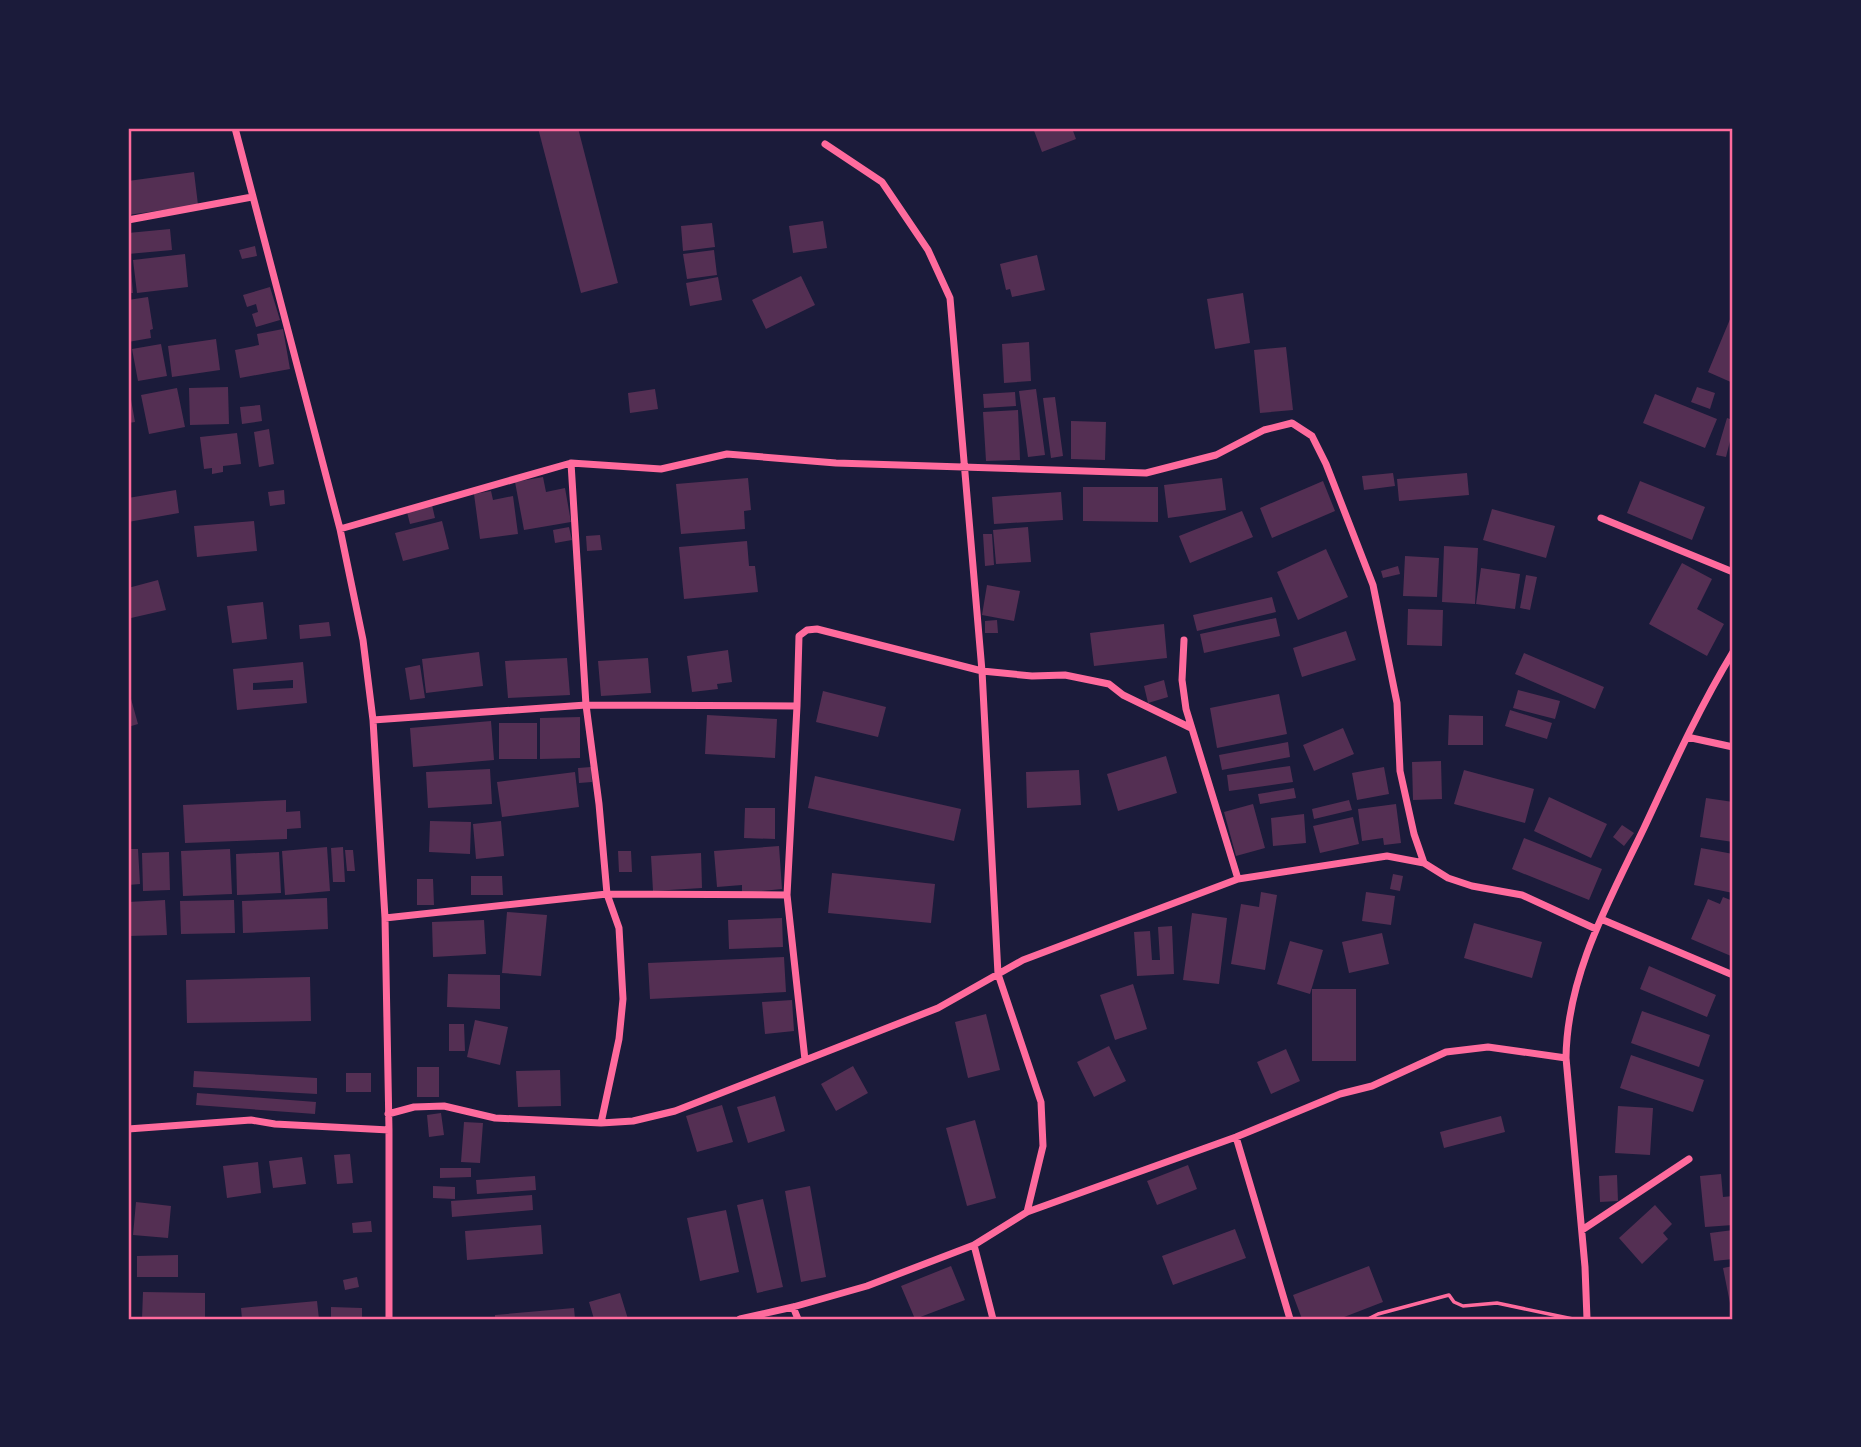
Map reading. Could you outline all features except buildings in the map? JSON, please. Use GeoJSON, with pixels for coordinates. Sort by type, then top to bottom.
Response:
{"type":"FeatureCollection","features":[{"type":"Feature","properties":{"kind":"street"},"geometry":{"type":"LineString","coordinates":[[236,128],[340,529],[363,640],[373,720],[385,918],[389,1319]]}},
{"type":"Feature","properties":{"kind":"street"},"geometry":{"type":"LineString","coordinates":[[825,144],[882,182],[928,250],[950,298],[982,671],[998,974],[1041,1102],[1043,1146],[1027,1212]]}},
{"type":"Feature","properties":{"kind":"street"},"geometry":{"type":"LineString","coordinates":[[128,220],[252,197]]}},
{"type":"Feature","properties":{"kind":"street"},"geometry":{"type":"LineString","coordinates":[[340,529],[571,463],[661,469],[727,454],[835,463],[1146,473],[1216,456],[1264,430],[1293,423],[1312,436],[1326,464],[1373,585],[1397,703],[1400,771],[1414,834],[1424,863]]}},
{"type":"Feature","properties":{"kind":"street"},"geometry":{"type":"LineString","coordinates":[[571,463],[586,705],[607,894],[620,928],[623,999],[619,1039],[601,1123]]}},
{"type":"Feature","properties":{"kind":"street"},"geometry":{"type":"LineString","coordinates":[[1601,518],[1733,572]]}},
{"type":"Feature","properties":{"kind":"street"},"geometry":{"type":"LineString","coordinates":[[805,1060],[787,895],[799,636],[807,630],[817,629],[982,671],[1032,676],[1065,675],[1109,684],[1123,695],[1191,728]]}},
{"type":"Feature","properties":{"kind":"street"},"geometry":{"type":"LineString","coordinates":[[1184,640],[1182,680],[1191,728],[1238,879]]}},
{"type":"Feature","properties":{"kind":"street"},"geometry":{"type":"LineString","coordinates":[[1587,1319],[1582,1230],[1566,1058],[1566,1030],[1573,995],[1596,929],[1707,694],[1733,652]]}},
{"type":"Feature","properties":{"kind":"street"},"geometry":{"type":"LineString","coordinates":[[373,720],[586,705],[797,706]]}},
{"type":"Feature","properties":{"kind":"street"},"geometry":{"type":"LineString","coordinates":[[1687,737],[1733,747]]}},
{"type":"Feature","properties":{"kind":"street"},"geometry":{"type":"LineString","coordinates":[[388,1114],[414,1107],[443,1106],[495,1118],[601,1123],[633,1121],[675,1111],[938,1008],[1023,960],[1238,879],[1387,856],[1424,863],[1448,878],[1472,886],[1522,895],[1596,929]]}},
{"type":"Feature","properties":{"kind":"street"},"geometry":{"type":"LineString","coordinates":[[385,918],[607,894],[787,895]]}},
{"type":"Feature","properties":{"kind":"street"},"geometry":{"type":"LineString","coordinates":[[1601,919],[1733,975]]}},
{"type":"Feature","properties":{"kind":"street"},"geometry":{"type":"LineString","coordinates":[[740,1319],[867,1286],[974,1245],[1027,1212],[1237,1136],[1340,1094],[1372,1086],[1446,1052],[1488,1047],[1566,1058]]}},
{"type":"Feature","properties":{"kind":"street"},"geometry":{"type":"LineString","coordinates":[[128,1129],[251,1120],[275,1124],[389,1130]]}},
{"type":"Feature","properties":{"kind":"street"},"geometry":{"type":"LineString","coordinates":[[1237,1136],[1290,1319]]}},
{"type":"Feature","properties":{"kind":"street"},"geometry":{"type":"LineString","coordinates":[[1582,1230],[1689,1160]]}},
{"type":"Feature","properties":{"kind":"street"},"geometry":{"type":"LineString","coordinates":[[974,1245],[993,1319]]}},
{"type":"Feature","properties":{"kind":"street"},"geometry":{"type":"LineString","coordinates":[[793,1307],[798,1319]]}},
{"type":"Feature","properties":{"kind":"path"},"geometry":{"type":"LineString","coordinates":[[1368,1319],[1449,1295],[1454,1302],[1463,1306],[1497,1303],[1573,1319]]}}]}
